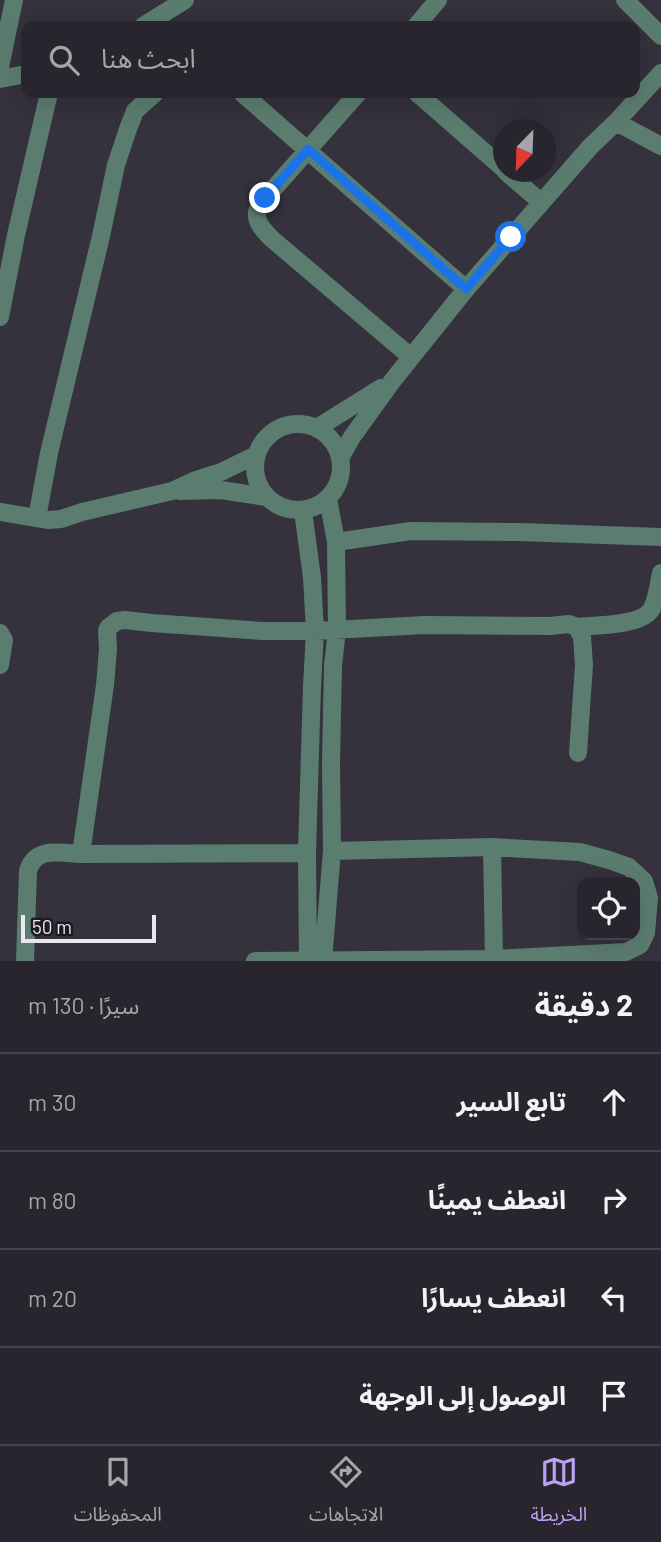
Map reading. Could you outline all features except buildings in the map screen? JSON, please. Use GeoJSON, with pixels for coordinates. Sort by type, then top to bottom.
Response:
{"type":"FeatureCollection","features":[{"type":"Feature","properties":{"kind":"street"},"geometry":{"type":"LineString","coordinates":[[0,67],[14,0]]}},
{"type":"Feature","properties":{"kind":"street"},"geometry":{"type":"LineString","coordinates":[[156,21],[185,0]]}},
{"type":"Feature","properties":{"kind":"street"},"geometry":{"type":"LineString","coordinates":[[420,21],[438,0]]}},
{"type":"Feature","properties":{"kind":"street"},"geometry":{"type":"LineString","coordinates":[[625,0],[661,36]]}},
{"type":"Feature","properties":{"kind":"street"},"geometry":{"type":"LineString","coordinates":[[640,96],[661,73]]}},
{"type":"Feature","properties":{"kind":"street"},"geometry":{"type":"LineString","coordinates":[[0,79],[21,75]]}},
{"type":"Feature","properties":{"kind":"street"},"geometry":{"type":"LineString","coordinates":[[0,317],[49,98]]}},
{"type":"Feature","properties":{"kind":"street"},"geometry":{"type":"LineString","coordinates":[[37,518],[49,453],[116,165],[135,111],[149,98]]}},
{"type":"Feature","properties":{"kind":"street"},"geometry":{"type":"LineString","coordinates":[[248,98],[466,289]]}},
{"type":"Feature","properties":{"kind":"street"},"geometry":{"type":"LineString","coordinates":[[354,98],[261,203],[257,210],[257,221],[262,230],[411,357]]}},
{"type":"Feature","properties":{"kind":"street"},"geometry":{"type":"LineString","coordinates":[[423,98],[493,160]]}},
{"type":"Feature","properties":{"kind":"street"},"geometry":{"type":"LineString","coordinates":[[340,457],[393,380],[466,289],[590,147],[638,98]]}},
{"type":"Feature","properties":{"kind":"street"},"geometry":{"type":"LineString","coordinates":[[616,122],[661,146]]}},
{"type":"Feature","properties":{"kind":"street"},"geometry":{"type":"LineString","coordinates":[[518,182],[541,202]]}},
{"type":"Feature","properties":{"kind":"street"},"geometry":{"type":"LineString","coordinates":[[317,428],[393,380]]}},
{"type":"Feature","properties":{"kind":"street"},"geometry":{"type":"LineString","coordinates":[[0,512],[49,520],[61,519],[172,491],[254,456],[266,437],[290,424],[317,428],[332,440],[340,457],[340,480],[328,499],[316,507],[303,511],[289,510],[265,497],[254,474],[254,456]]}},
{"type":"Feature","properties":{"kind":"street"},"geometry":{"type":"LineString","coordinates":[[172,491],[221,490],[265,497]]}},
{"type":"Feature","properties":{"kind":"street"},"geometry":{"type":"LineString","coordinates":[[315,960],[332,851],[333,666],[337,630],[336,542],[328,499]]}},
{"type":"Feature","properties":{"kind":"street"},"geometry":{"type":"LineString","coordinates":[[303,511],[312,577],[315,631],[307,853],[315,960]]}},
{"type":"Feature","properties":{"kind":"street"},"geometry":{"type":"LineString","coordinates":[[336,542],[411,531],[661,537]]}},
{"type":"Feature","properties":{"kind":"street"},"geometry":{"type":"LineString","coordinates":[[81,854],[105,685],[107,631],[117,621],[250,630],[315,631],[425,625],[569,624],[577,627],[629,622],[642,618],[652,609],[661,573]]}},
{"type":"Feature","properties":{"kind":"street"},"geometry":{"type":"LineString","coordinates":[[577,627],[582,637],[584,664],[578,753]]}},
{"type":"Feature","properties":{"kind":"street"},"geometry":{"type":"LineString","coordinates":[[0,633],[4,640],[0,665]]}},
{"type":"Feature","properties":{"kind":"street"},"geometry":{"type":"LineString","coordinates":[[255,961],[494,959],[626,952],[640,945],[646,933],[649,898],[644,881],[629,867],[580,852],[492,847],[332,851]]}},
{"type":"Feature","properties":{"kind":"street"},"geometry":{"type":"LineString","coordinates":[[492,847],[494,959]]}},
{"type":"Feature","properties":{"kind":"street"},"geometry":{"type":"LineString","coordinates":[[25,961],[28,871],[34,857],[49,853],[307,853]]}},
{"type":"Feature","properties":{"kind":"route"},"geometry":{"type":"LineString","coordinates":[[265,198],[308,149],[466,289],[511,237]]}}]}
